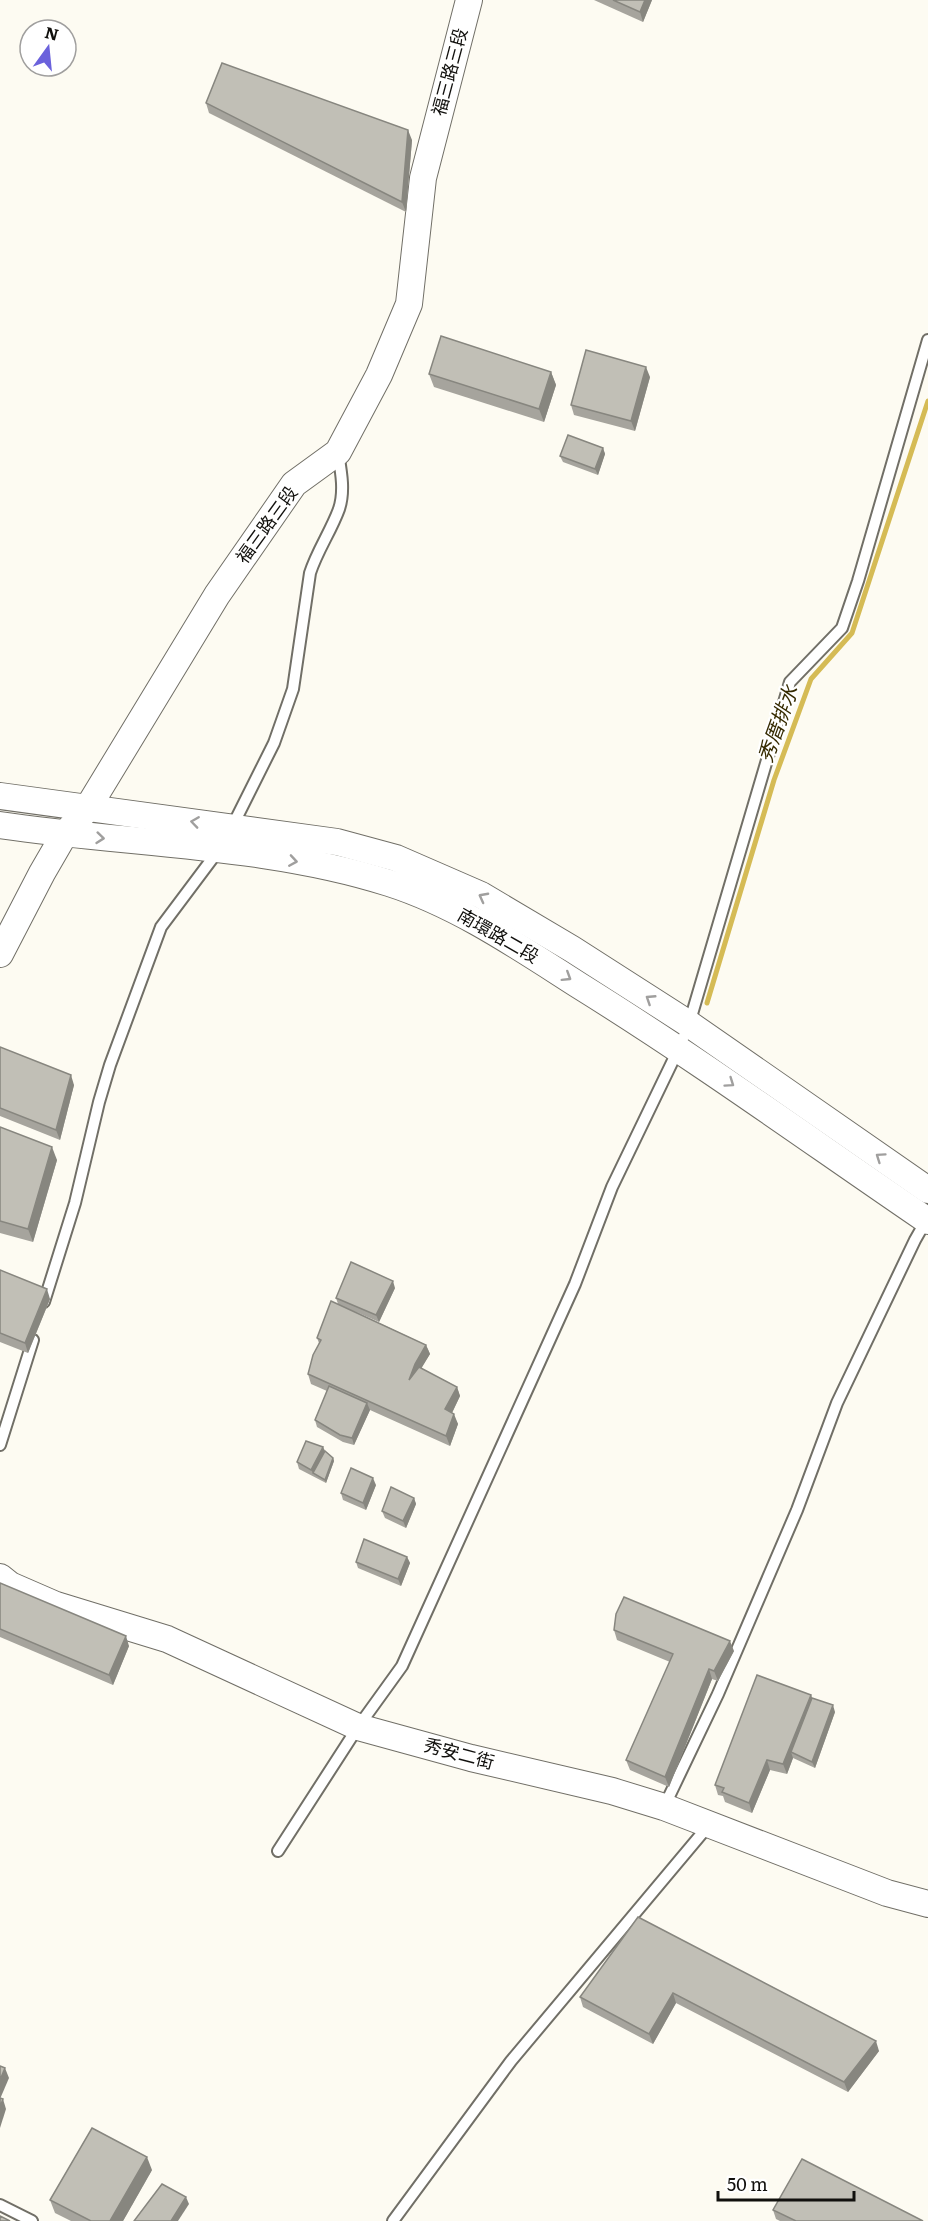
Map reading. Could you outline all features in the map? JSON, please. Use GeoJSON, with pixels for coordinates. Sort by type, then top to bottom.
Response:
{"type":"FeatureCollection","features":[{"type":"Feature","properties":{"kind":"street","name":"福三路三段"},"geometry":{"type":"LineString","coordinates":[[0,954],[64,835],[87,809],[217,595],[294,484],[338,452],[379,375],[409,304],[423,178],[469,0]]}},
{"type":"Feature","properties":{"kind":"street","name":"南環路二段"},"geometry":{"type":"LineString","coordinates":[[0,796],[87,809],[225,838],[392,884],[463,914],[680,1048],[928,1218]]}},
{"type":"Feature","properties":{"kind":"street","name":"南環路二段"},"geometry":{"type":"LineString","coordinates":[[0,825],[64,835],[337,842],[396,858],[481,895],[572,949],[689,1024],[928,1190]]}},
{"type":"Feature","properties":{"kind":"street","name":"秀安二街"},"geometry":{"type":"LineString","coordinates":[[0,1577],[10,1585],[56,1605],[167,1639],[358,1727],[471,1758],[612,1791],[664,1807],[887,1893],[928,1905]]}},
{"type":"Feature","properties":{"kind":"lane"},"geometry":{"type":"LineString","coordinates":[[279,1851],[358,1727],[402,1666],[575,1284],[612,1187],[680,1048],[790,682],[842,628],[858,581],[928,340]]}},
{"type":"Feature","properties":{"kind":"lane"},"geometry":{"type":"LineString","coordinates":[[42,1310],[75,1203],[110,1065],[161,927],[225,838],[274,743],[292,689],[310,573],[339,508],[342,475],[338,452]]}},
{"type":"Feature","properties":{"kind":"lane"},"geometry":{"type":"LineString","coordinates":[[664,1807],[718,1694],[792,1521],[837,1402],[915,1240],[928,1218]]}},
{"type":"Feature","properties":{"kind":"lane"},"geometry":{"type":"LineString","coordinates":[[0,1445],[35,1331]]}},
{"type":"Feature","properties":{"kind":"lane"},"geometry":{"type":"LineString","coordinates":[[393,2221],[511,2061],[709,1824]]}},
{"type":"Feature","properties":{"kind":"lane"},"geometry":{"type":"LineString","coordinates":[[0,2205],[32,2221]]}},
{"type":"Feature","properties":{"kind":"building"},"geometry":{"type":"Polygon","coordinates":[[[613,0],[645,0],[640,12],[613,0]]]}},
{"type":"Feature","properties":{"kind":"building"},"geometry":{"type":"Polygon","coordinates":[[[222,63],[408,130],[402,202],[206,103],[222,63]]]}},
{"type":"Feature","properties":{"kind":"building"},"geometry":{"type":"Polygon","coordinates":[[[441,336],[551,372],[539,409],[429,374],[441,336]]]}},
{"type":"Feature","properties":{"kind":"building"},"geometry":{"type":"Polygon","coordinates":[[[586,350],[646,367],[631,421],[571,405],[586,350]]]}},
{"type":"Feature","properties":{"kind":"building"},"geometry":{"type":"Polygon","coordinates":[[[568,435],[603,448],[595,469],[560,456],[568,435]]]}},
{"type":"Feature","properties":{"kind":"building"},"geometry":{"type":"Polygon","coordinates":[[[0,1047],[71,1075],[56,1130],[0,1108],[0,1047]]]}},
{"type":"Feature","properties":{"kind":"building"},"geometry":{"type":"Polygon","coordinates":[[[0,1127],[52,1147],[28,1229],[0,1221],[0,1127]]]}},
{"type":"Feature","properties":{"kind":"building"},"geometry":{"type":"Polygon","coordinates":[[[351,1262],[393,1281],[376,1315],[336,1298],[351,1262]]]}},
{"type":"Feature","properties":{"kind":"building"},"geometry":{"type":"Polygon","coordinates":[[[0,1270],[47,1289],[25,1343],[0,1333],[0,1270]]]}},
{"type":"Feature","properties":{"kind":"building"},"geometry":{"type":"Polygon","coordinates":[[[331,1301],[426,1345],[409,1380],[419,1367],[457,1387],[445,1409],[454,1414],[446,1436],[308,1374],[313,1355],[321,1340],[317,1338],[331,1301]]]}},
{"type":"Feature","properties":{"kind":"building"},"geometry":{"type":"Polygon","coordinates":[[[329,1386],[367,1403],[352,1438],[340,1435],[315,1420],[329,1386]]]}},
{"type":"Feature","properties":{"kind":"building"},"geometry":{"type":"Polygon","coordinates":[[[306,1441],[323,1447],[311,1470],[297,1462],[306,1441]]]}},
{"type":"Feature","properties":{"kind":"building"},"geometry":{"type":"Polygon","coordinates":[[[325,1451],[333,1458],[325,1480],[313,1473],[325,1451]]]}},
{"type":"Feature","properties":{"kind":"building"},"geometry":{"type":"Polygon","coordinates":[[[351,1468],[373,1478],[363,1503],[341,1493],[351,1468]]]}},
{"type":"Feature","properties":{"kind":"building"},"geometry":{"type":"Polygon","coordinates":[[[391,1487],[414,1498],[403,1521],[382,1511],[391,1487]]]}},
{"type":"Feature","properties":{"kind":"building"},"geometry":{"type":"Polygon","coordinates":[[[364,1539],[407,1557],[398,1579],[356,1562],[364,1539]]]}},
{"type":"Feature","properties":{"kind":"building"},"geometry":{"type":"Polygon","coordinates":[[[0,1583],[126,1636],[109,1675],[0,1629],[0,1583]]]}},
{"type":"Feature","properties":{"kind":"building"},"geometry":{"type":"Polygon","coordinates":[[[624,1597],[730,1641],[714,1671],[709,1669],[665,1777],[626,1760],[673,1654],[614,1630],[616,1614],[624,1597]]]}},
{"type":"Feature","properties":{"kind":"building"},"geometry":{"type":"Polygon","coordinates":[[[757,1675],[811,1695],[783,1764],[767,1760],[749,1803],[722,1792],[724,1788],[715,1785],[757,1675]]]}},
{"type":"Feature","properties":{"kind":"building"},"geometry":{"type":"Polygon","coordinates":[[[812,1698],[833,1705],[812,1762],[791,1752],[812,1698]]]}},
{"type":"Feature","properties":{"kind":"building"},"geometry":{"type":"Polygon","coordinates":[[[638,1917],[876,2041],[844,2082],[673,1993],[649,2034],[580,1997],[638,1917]]]}},
{"type":"Feature","properties":{"kind":"building"},"geometry":{"type":"Polygon","coordinates":[[[0,2066],[5,2068],[0,2080],[0,2066]]]}},
{"type":"Feature","properties":{"kind":"building"},"geometry":{"type":"Polygon","coordinates":[[[92,2128],[147,2157],[110,2221],[91,2221],[50,2200],[92,2128]]]}},
{"type":"Feature","properties":{"kind":"building"},"geometry":{"type":"Polygon","coordinates":[[[802,2159],[923,2221],[796,2221],[773,2210],[802,2159]]]}},
{"type":"Feature","properties":{"kind":"building"},"geometry":{"type":"Polygon","coordinates":[[[162,2184],[186,2197],[171,2221],[134,2221],[162,2184]]]}},
{"type":"Feature","properties":{"kind":"building"},"geometry":{"type":"Polygon","coordinates":[[[0,2216],[10,2221],[0,2221],[0,2216]]]}},
{"type":"Feature","properties":{"kind":"waterway","name":"秀厝排水"},"geometry":{"type":"LineString","coordinates":[[707,1003],[774,780],[811,679],[852,633],[928,401]]}}]}
